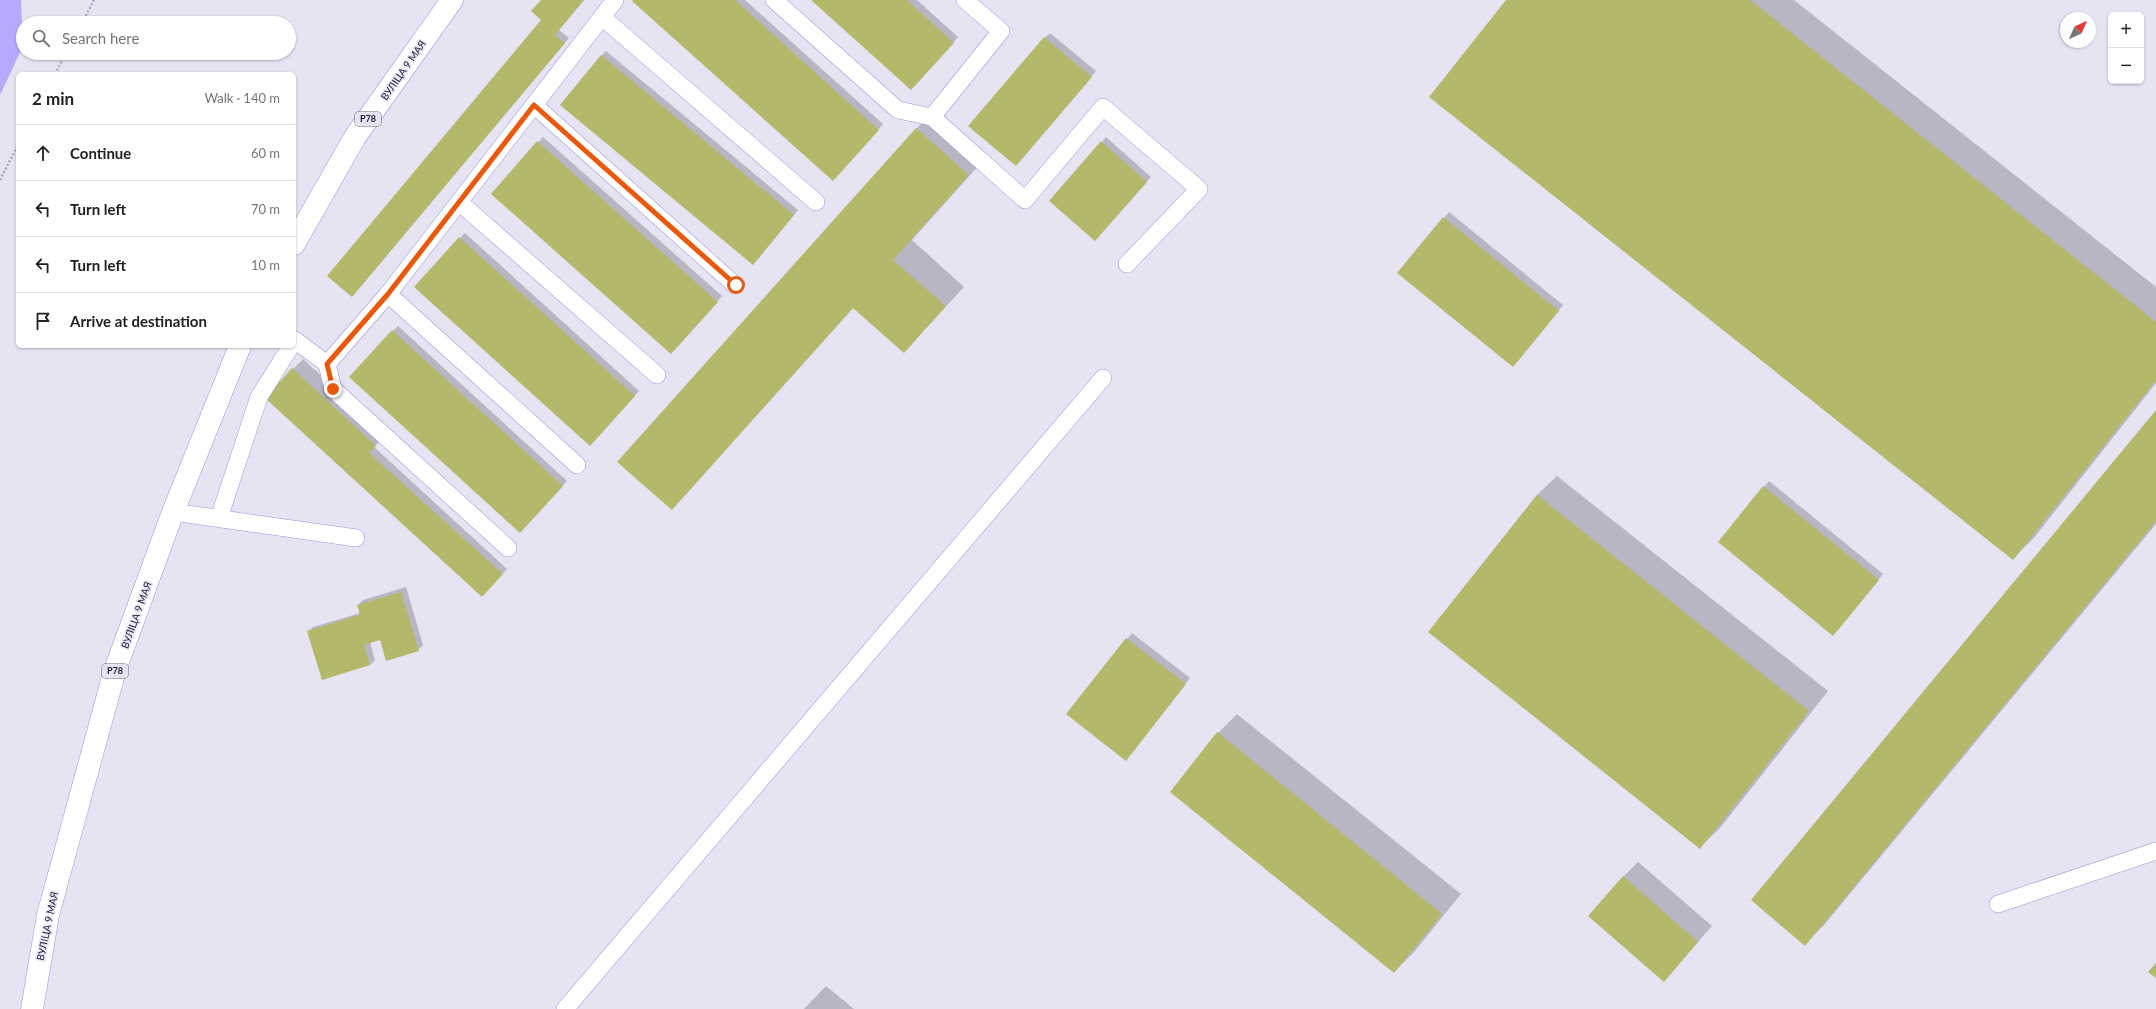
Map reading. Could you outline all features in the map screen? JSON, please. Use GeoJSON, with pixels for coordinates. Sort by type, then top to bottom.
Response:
{"type":"FeatureCollection","features":[{"type":"Feature","properties":{"kind":"main road","name":"ВУЛІЦА 9 МАЯ"},"geometry":{"type":"LineString","coordinates":[[296,240],[355,137],[452,0]]}},
{"type":"Feature","properties":{"kind":"main road","name":"ВУЛІЦА 9 МАЯ"},"geometry":{"type":"LineString","coordinates":[[32,1009],[48,915],[116,670],[173,512],[239,348]]}},
{"type":"Feature","properties":{"kind":"lane"},"geometry":{"type":"LineString","coordinates":[[327,364],[388,294],[615,0]]}},
{"type":"Feature","properties":{"kind":"lane"},"geometry":{"type":"LineString","coordinates":[[774,0],[898,110],[932,117],[1025,200],[1103,107],[1198,189],[1126,264]]}},
{"type":"Feature","properties":{"kind":"lane"},"geometry":{"type":"LineString","coordinates":[[932,117],[1001,31],[965,0]]}},
{"type":"Feature","properties":{"kind":"lane"},"geometry":{"type":"LineString","coordinates":[[602,17],[816,202]]}},
{"type":"Feature","properties":{"kind":"lane"},"geometry":{"type":"LineString","coordinates":[[534,105],[736,285]]}},
{"type":"Feature","properties":{"kind":"lane"},"geometry":{"type":"LineString","coordinates":[[459,202],[657,375]]}},
{"type":"Feature","properties":{"kind":"lane"},"geometry":{"type":"LineString","coordinates":[[388,294],[577,465]]}},
{"type":"Feature","properties":{"kind":"lane"},"geometry":{"type":"LineString","coordinates":[[296,344],[327,364],[333,389],[508,548]]}},
{"type":"Feature","properties":{"kind":"lane"},"geometry":{"type":"LineString","coordinates":[[219,518],[259,397],[289,348]]}},
{"type":"Feature","properties":{"kind":"lane"},"geometry":{"type":"LineString","coordinates":[[566,1009],[1103,378]]}},
{"type":"Feature","properties":{"kind":"lane"},"geometry":{"type":"LineString","coordinates":[[173,512],[356,538]]}},
{"type":"Feature","properties":{"kind":"lane"},"geometry":{"type":"LineString","coordinates":[[1998,904],[2156,851]]}},
{"type":"Feature","properties":{"kind":"path"},"geometry":{"type":"LineString","coordinates":[[86,16],[94,0]]}},
{"type":"Feature","properties":{"kind":"path"},"geometry":{"type":"LineString","coordinates":[[57,72],[63,60]]}},
{"type":"Feature","properties":{"kind":"path"},"geometry":{"type":"LineString","coordinates":[[0,180],[16,149]]}},
{"type":"Feature","properties":{"kind":"shaded area"},"geometry":{"type":"Polygon","coordinates":[[[0,0],[21,0],[22,16],[16,16],[16,60],[0,95],[0,0]]]}},
{"type":"Feature","properties":{"kind":"building"},"geometry":{"type":"Polygon","coordinates":[[[541,0],[584,0],[555,35],[565,43],[352,297],[327,276],[541,20],[531,11],[541,0]]]}},
{"type":"Feature","properties":{"kind":"building"},"geometry":{"type":"Polygon","coordinates":[[[735,0],[879,130],[833,181],[632,1],[735,0]]]}},
{"type":"Feature","properties":{"kind":"building"},"geometry":{"type":"Polygon","coordinates":[[[811,0],[907,0],[954,43],[911,90],[811,0]]]}},
{"type":"Feature","properties":{"kind":"building"},"geometry":{"type":"Polygon","coordinates":[[[1506,0],[1750,0],[2156,322],[2156,380],[2013,560],[1429,97],[1506,0]]]}},
{"type":"Feature","properties":{"kind":"building"},"geometry":{"type":"Polygon","coordinates":[[[1044,37],[1092,77],[1016,166],[968,126],[1044,37]]]}},
{"type":"Feature","properties":{"kind":"building"},"geometry":{"type":"Polygon","coordinates":[[[601,55],[794,215],[753,265],[560,105],[601,55]]]}},
{"type":"Feature","properties":{"kind":"building"},"geometry":{"type":"Polygon","coordinates":[[[916,128],[969,175],[893,260],[946,306],[904,353],[853,308],[672,510],[617,462],[916,128]]]}},
{"type":"Feature","properties":{"kind":"building"},"geometry":{"type":"Polygon","coordinates":[[[537,141],[718,302],[671,354],[491,194],[537,141]]]}},
{"type":"Feature","properties":{"kind":"building"},"geometry":{"type":"Polygon","coordinates":[[[1101,141],[1147,182],[1095,241],[1049,201],[1101,141]]]}},
{"type":"Feature","properties":{"kind":"building"},"geometry":{"type":"Polygon","coordinates":[[[1443,217],[1559,311],[1513,367],[1397,273],[1443,217]]]}},
{"type":"Feature","properties":{"kind":"building"},"geometry":{"type":"Polygon","coordinates":[[[459,237],[635,396],[590,446],[414,287],[459,237]]]}},
{"type":"Feature","properties":{"kind":"building"},"geometry":{"type":"Polygon","coordinates":[[[392,330],[563,486],[520,533],[349,377],[392,330]]]}},
{"type":"Feature","properties":{"kind":"building"},"geometry":{"type":"Polygon","coordinates":[[[292,368],[376,446],[369,453],[503,574],[482,597],[265,398],[292,368]]]}},
{"type":"Feature","properties":{"kind":"building"},"geometry":{"type":"Polygon","coordinates":[[[2156,410],[2156,521],[1805,946],[1751,900],[2156,410]]]}},
{"type":"Feature","properties":{"kind":"building"},"geometry":{"type":"Polygon","coordinates":[[[1763,486],[1879,580],[1833,636],[1718,542],[1763,486]]]}},
{"type":"Feature","properties":{"kind":"building"},"geometry":{"type":"Polygon","coordinates":[[[1537,495],[1809,711],[1700,849],[1428,632],[1537,495]]]}},
{"type":"Feature","properties":{"kind":"building"},"geometry":{"type":"Polygon","coordinates":[[[401,592],[419,651],[386,661],[380,640],[364,645],[370,665],[322,680],[307,631],[360,615],[357,605],[401,592]]]}},
{"type":"Feature","properties":{"kind":"building"},"geometry":{"type":"Polygon","coordinates":[[[1126,638],[1186,684],[1126,761],[1066,714],[1126,638]]]}},
{"type":"Feature","properties":{"kind":"building"},"geometry":{"type":"Polygon","coordinates":[[[1217,732],[1442,914],[1394,973],[1170,792],[1217,732]]]}},
{"type":"Feature","properties":{"kind":"building"},"geometry":{"type":"Polygon","coordinates":[[[1623,876],[1698,942],[1664,982],[1588,916],[1623,876]]]}},
{"type":"Feature","properties":{"kind":"building"},"geometry":{"type":"Polygon","coordinates":[[[2156,963],[2156,978],[2148,972],[2156,963]]]}},
{"type":"Feature","properties":{"kind":"route"},"geometry":{"type":"LineString","coordinates":[[333,389],[327,364],[388,294],[534,105],[736,285]]}}]}
